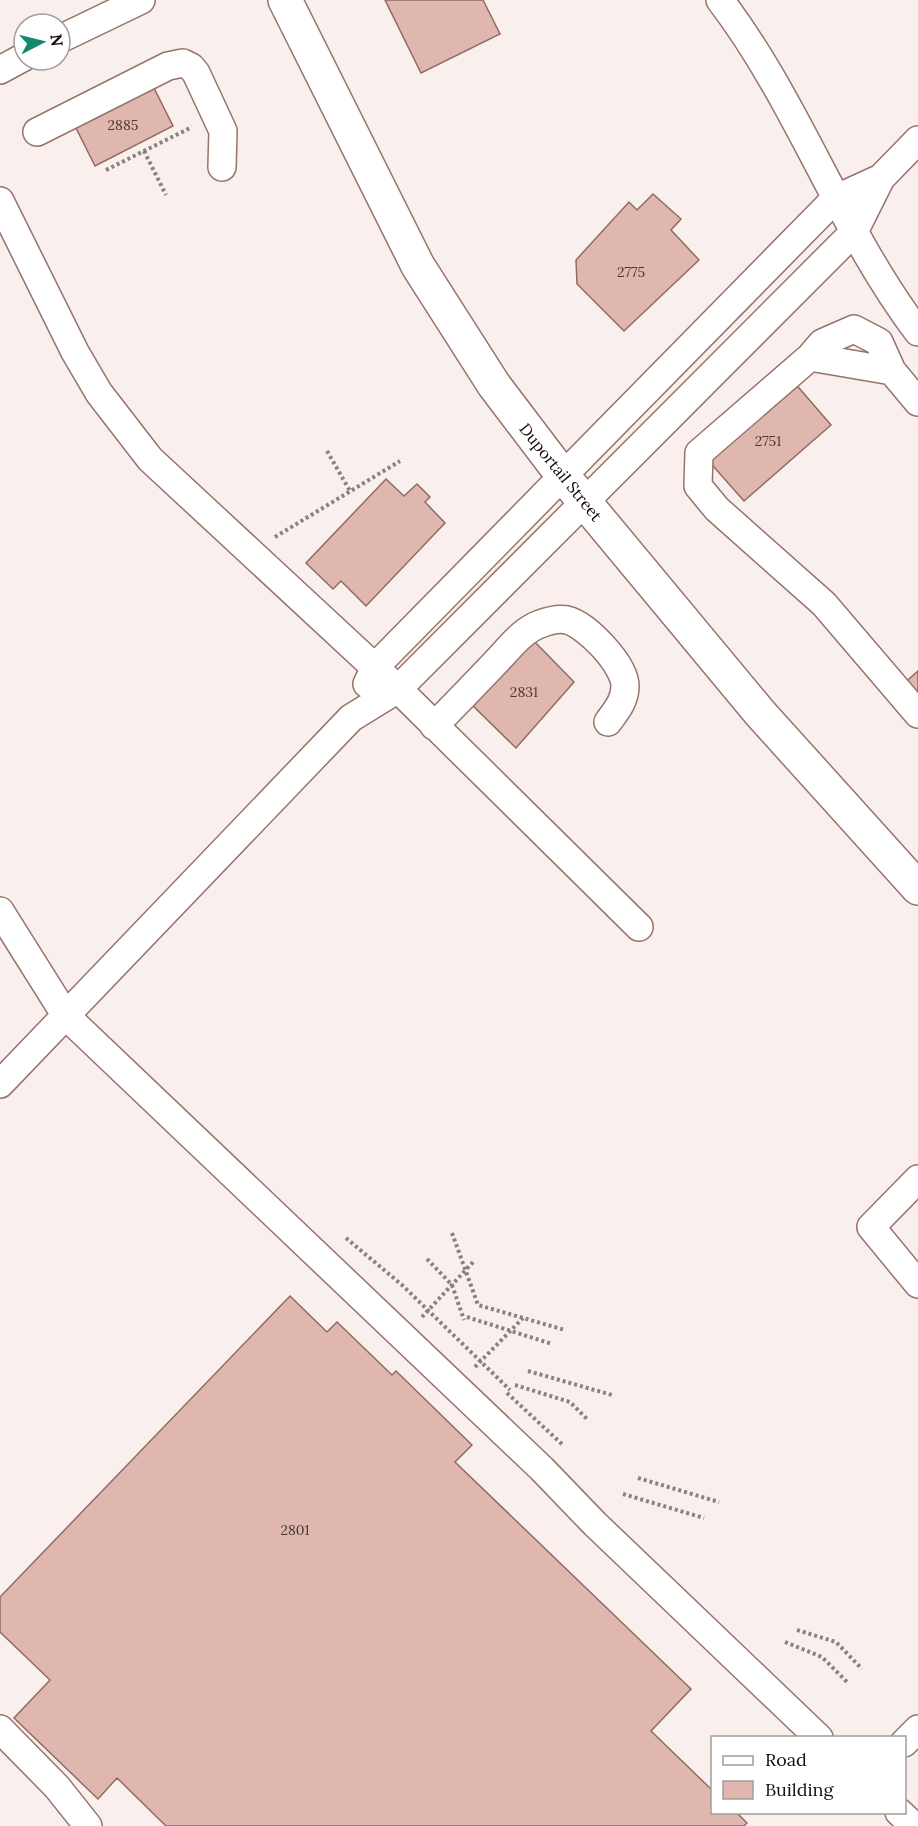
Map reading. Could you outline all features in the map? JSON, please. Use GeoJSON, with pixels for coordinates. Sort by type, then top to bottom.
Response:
{"type":"FeatureCollection","features":[{"type":"Feature","properties":{"kind":"main road","name":"Duportail Street"},"geometry":{"type":"LineString","coordinates":[[285,0],[418,266],[494,385],[563,476],[760,713],[918,888]]}},
{"type":"Feature","properties":{"kind":"lane"},"geometry":{"type":"LineString","coordinates":[[72,33],[141,0]]}},
{"type":"Feature","properties":{"kind":"lane"},"geometry":{"type":"LineString","coordinates":[[720,0],[751,44],[854,232],[918,332]]}},
{"type":"Feature","properties":{"kind":"lane"},"geometry":{"type":"LineString","coordinates":[[37,132],[168,66],[183,63],[196,73],[223,132],[222,167]]}},
{"type":"Feature","properties":{"kind":"lane"},"geometry":{"type":"LineString","coordinates":[[0,1084],[351,718],[398,689],[854,232],[881,178],[918,140]]}},
{"type":"Feature","properties":{"kind":"lane"},"geometry":{"type":"LineString","coordinates":[[351,718],[375,668],[563,476],[835,199],[881,178]]}},
{"type":"Feature","properties":{"kind":"lane"},"geometry":{"type":"LineString","coordinates":[[0,201],[75,352],[99,393],[150,459],[398,689],[639,927]]}},
{"type":"Feature","properties":{"kind":"lane"},"geometry":{"type":"LineString","coordinates":[[918,402],[891,371],[810,357],[699,453],[698,486],[717,509],[824,604],[918,714]]}},
{"type":"Feature","properties":{"kind":"lane"},"geometry":{"type":"LineString","coordinates":[[434,726],[527,630],[555,620],[565,620],[585,630],[619,666],[624,676],[623,701],[608,722]]}},
{"type":"Feature","properties":{"kind":"lane"},"geometry":{"type":"LineString","coordinates":[[0,911],[66,1016],[543,1469],[595,1524],[818,1736]]}},
{"type":"Feature","properties":{"kind":"lane"},"geometry":{"type":"LineString","coordinates":[[918,1179],[871,1227],[918,1284]]}},
{"type":"Feature","properties":{"kind":"lane"},"geometry":{"type":"LineString","coordinates":[[0,1729],[57,1787],[88,1826]]}},
{"type":"Feature","properties":{"kind":"lane"},"geometry":{"type":"LineString","coordinates":[[906,1741],[918,1729]]}},
{"type":"Feature","properties":{"kind":"lane"},"geometry":{"type":"LineString","coordinates":[[901,1814],[915,1826]]}},
{"type":"Feature","properties":{"kind":"path"},"geometry":{"type":"LineString","coordinates":[[106,170],[198,124]]}},
{"type":"Feature","properties":{"kind":"path"},"geometry":{"type":"LineString","coordinates":[[144,151],[166,195]]}},
{"type":"Feature","properties":{"kind":"path"},"geometry":{"type":"LineString","coordinates":[[327,451],[350,491]]}},
{"type":"Feature","properties":{"kind":"path"},"geometry":{"type":"LineString","coordinates":[[251,552],[399,461]]}},
{"type":"Feature","properties":{"kind":"path"},"geometry":{"type":"LineString","coordinates":[[452,1233],[478,1305],[565,1330]]}},
{"type":"Feature","properties":{"kind":"path"},"geometry":{"type":"LineString","coordinates":[[346,1238],[402,1285],[564,1446]]}},
{"type":"Feature","properties":{"kind":"path"},"geometry":{"type":"LineString","coordinates":[[427,1259],[452,1284],[466,1319],[552,1344]]}},
{"type":"Feature","properties":{"kind":"path"},"geometry":{"type":"LineString","coordinates":[[403,1337],[475,1260]]}},
{"type":"Feature","properties":{"kind":"path"},"geometry":{"type":"LineString","coordinates":[[456,1387],[523,1318]]}},
{"type":"Feature","properties":{"kind":"path"},"geometry":{"type":"LineString","coordinates":[[528,1371],[612,1395]]}},
{"type":"Feature","properties":{"kind":"path"},"geometry":{"type":"LineString","coordinates":[[515,1385],[570,1402],[588,1420]]}},
{"type":"Feature","properties":{"kind":"path"},"geometry":{"type":"LineString","coordinates":[[638,1478],[719,1502]]}},
{"type":"Feature","properties":{"kind":"path"},"geometry":{"type":"LineString","coordinates":[[623,1494],[704,1518]]}},
{"type":"Feature","properties":{"kind":"path"},"geometry":{"type":"LineString","coordinates":[[797,1630],[836,1642],[862,1669]]}},
{"type":"Feature","properties":{"kind":"path"},"geometry":{"type":"LineString","coordinates":[[785,1642],[822,1657],[848,1683]]}},
{"type":"Feature","properties":{"kind":"building"},"geometry":{"type":"Polygon","coordinates":[[[385,0],[483,0],[500,34],[421,73],[385,0]]]}},
{"type":"Feature","properties":{"kind":"building"},"geometry":{"type":"Polygon","coordinates":[[[152,84],[173,126],[95,166],[74,124],[152,84]]]}},
{"type":"Feature","properties":{"kind":"building"},"geometry":{"type":"Polygon","coordinates":[[[653,194],[681,219],[671,230],[699,260],[624,331],[577,284],[576,260],[629,202],[637,210],[653,194]]]}},
{"type":"Feature","properties":{"kind":"building"},"geometry":{"type":"Polygon","coordinates":[[[793,381],[831,425],[744,501],[706,458],[793,381]]]}},
{"type":"Feature","properties":{"kind":"building"},"geometry":{"type":"Polygon","coordinates":[[[386,479],[404,496],[417,484],[430,497],[425,502],[445,523],[366,606],[341,581],[333,589],[306,563],[386,479]]]}},
{"type":"Feature","properties":{"kind":"building"},"geometry":{"type":"Polygon","coordinates":[[[532,639],[574,682],[516,748],[471,704],[532,639]]]}},
{"type":"Feature","properties":{"kind":"building"},"geometry":{"type":"Polygon","coordinates":[[[918,671],[918,704],[902,685],[918,671]]]}},
{"type":"Feature","properties":{"kind":"building"},"geometry":{"type":"Polygon","coordinates":[[[290,1296],[327,1332],[337,1322],[392,1375],[396,1371],[472,1445],[455,1462],[691,1689],[651,1731],[711,1789],[711,1814],[738,1814],[747,1823],[744,1826],[166,1826],[117,1778],[98,1799],[14,1718],[50,1680],[0,1632],[0,1597],[290,1296]]]}}]}
